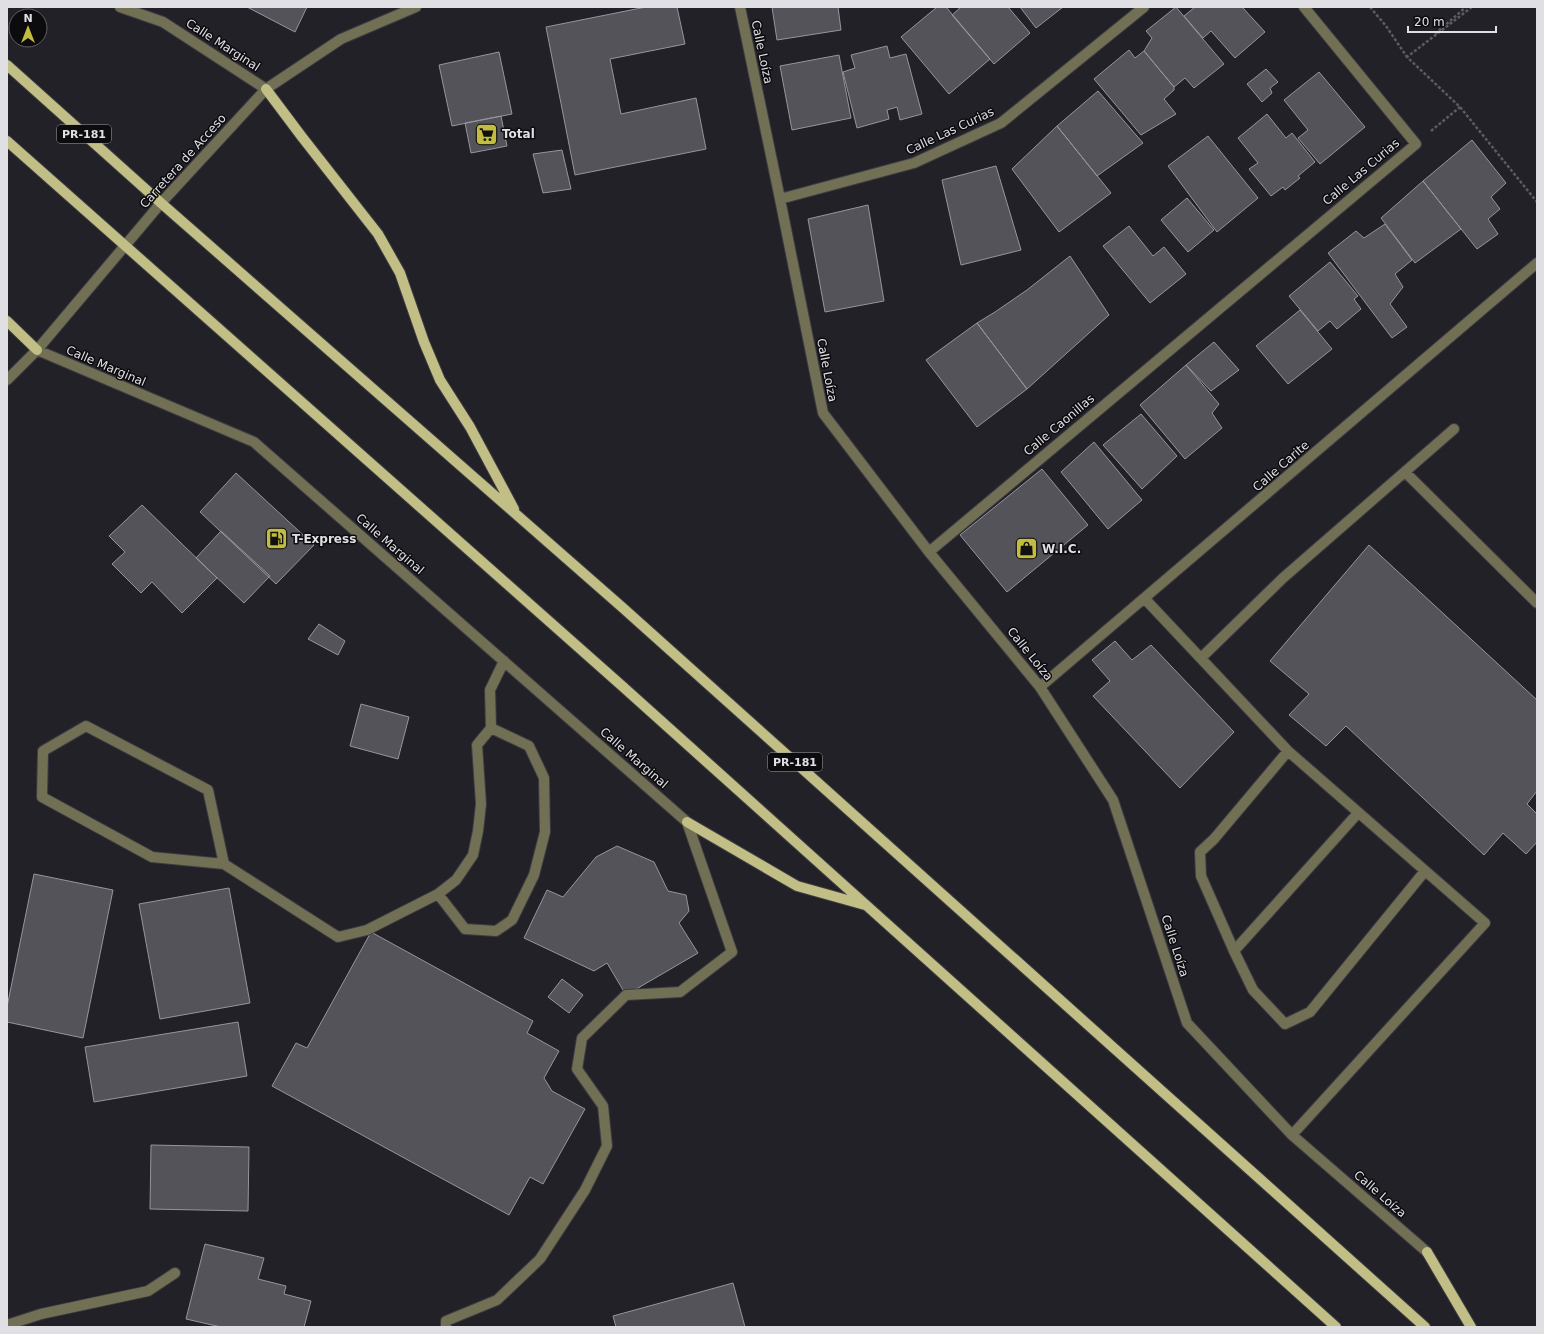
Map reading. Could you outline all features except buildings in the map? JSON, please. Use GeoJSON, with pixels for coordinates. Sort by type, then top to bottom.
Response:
{"type":"FeatureCollection","features":[{"type":"Feature","properties":{"kind":"main road","name":"PR-181"},"geometry":{"type":"LineString","coordinates":[[7,65],[161,203],[641,624],[1425,1327]]}},
{"type":"Feature","properties":{"kind":"main road"},"geometry":{"type":"LineString","coordinates":[[266,89],[378,234],[400,273],[424,342],[440,380],[470,427],[518,516]]}},
{"type":"Feature","properties":{"kind":"main road"},"geometry":{"type":"LineString","coordinates":[[7,141],[627,691],[1336,1327]]}},
{"type":"Feature","properties":{"kind":"main road"},"geometry":{"type":"LineString","coordinates":[[7,321],[36,350]]}},
{"type":"Feature","properties":{"kind":"main road"},"geometry":{"type":"LineString","coordinates":[[687,822],[797,886],[867,906]]}},
{"type":"Feature","properties":{"kind":"main road"},"geometry":{"type":"LineString","coordinates":[[1427,1252],[1471,1327]]}},
{"type":"Feature","properties":{"kind":"street","name":"Calle Marginal"},"geometry":{"type":"LineString","coordinates":[[120,7],[162,22],[266,89]]}},
{"type":"Feature","properties":{"kind":"street","name":"Carretera de Acceso"},"geometry":{"type":"LineString","coordinates":[[7,380],[36,350],[161,203],[266,89],[341,39],[416,7]]}},
{"type":"Feature","properties":{"kind":"street","name":"Calle Loíza"},"geometry":{"type":"LineString","coordinates":[[740,7],[823,413],[929,552],[1040,687],[1113,800],[1187,1023],[1292,1135],[1427,1252]]}},
{"type":"Feature","properties":{"kind":"street","name":"Calle Las Curias"},"geometry":{"type":"LineString","coordinates":[[780,199],[914,164],[1001,123],[1144,7]]}},
{"type":"Feature","properties":{"kind":"street","name":"Calle Las Curias"},"geometry":{"type":"LineString","coordinates":[[1206,319],[1416,144],[1304,7]]}},
{"type":"Feature","properties":{"kind":"street","name":"Calle Carite"},"geometry":{"type":"LineString","coordinates":[[1040,687],[1146,599],[1537,263]]}},
{"type":"Feature","properties":{"kind":"street","name":"Calle Caonillas"},"geometry":{"type":"LineString","coordinates":[[929,552],[1206,319]]}},
{"type":"Feature","properties":{"kind":"street","name":"Calle Marginal"},"geometry":{"type":"LineString","coordinates":[[36,350],[254,442],[687,822]]}},
{"type":"Feature","properties":{"kind":"street"},"geometry":{"type":"LineString","coordinates":[[1201,658],[1283,578],[1454,429]]}},
{"type":"Feature","properties":{"kind":"street"},"geometry":{"type":"LineString","coordinates":[[1405,472],[1537,603]]}},
{"type":"Feature","properties":{"kind":"street"},"geometry":{"type":"LineString","coordinates":[[1146,599],[1288,752],[1484,923],[1292,1135]]}},
{"type":"Feature","properties":{"kind":"street"},"geometry":{"type":"LineString","coordinates":[[224,864],[208,790],[86,726],[42,751],[42,797],[152,857],[224,864],[338,937],[367,930],[438,894],[456,880],[473,855],[478,831],[481,804],[477,745],[491,728],[490,690],[504,661]]}},
{"type":"Feature","properties":{"kind":"street"},"geometry":{"type":"LineString","coordinates":[[438,894],[466,929],[496,931],[512,920],[534,875],[545,832],[544,778],[529,746],[491,728]]}},
{"type":"Feature","properties":{"kind":"street"},"geometry":{"type":"LineString","coordinates":[[1288,752],[1214,839],[1200,852],[1201,876],[1253,990],[1285,1024],[1310,1012],[1425,871]]}},
{"type":"Feature","properties":{"kind":"street"},"geometry":{"type":"LineString","coordinates":[[1234,951],[1358,813]]}},
{"type":"Feature","properties":{"kind":"street"},"geometry":{"type":"LineString","coordinates":[[446,1327],[446,1321],[497,1300],[540,1259],[585,1190],[607,1146],[603,1106],[577,1069],[582,1038],[626,995],[680,992],[732,952],[687,822]]}},
{"type":"Feature","properties":{"kind":"street"},"geometry":{"type":"LineString","coordinates":[[7,1325],[41,1314],[148,1291],[176,1273]]}},
{"type":"Feature","properties":{"kind":"path"},"geometry":{"type":"LineString","coordinates":[[1370,7],[1386,26],[1407,57],[1460,107],[1537,202]]}},
{"type":"Feature","properties":{"kind":"path"},"geometry":{"type":"LineString","coordinates":[[1407,57],[1466,7]]}},
{"type":"Feature","properties":{"kind":"path"},"geometry":{"type":"LineString","coordinates":[[1407,57],[1472,7]]}},
{"type":"Feature","properties":{"kind":"path"},"geometry":{"type":"LineString","coordinates":[[1416,144],[1460,107]]}},
{"type":"Feature","properties":{"kind":"place","name":"Total"},"geometry":{"type":"Point","coordinates":[486,134]}},
{"type":"Feature","properties":{"kind":"place","name":"T-Express"},"geometry":{"type":"Point","coordinates":[276,539]}},
{"type":"Feature","properties":{"kind":"place","name":"W.I.C."},"geometry":{"type":"Point","coordinates":[1026,549]}}]}
